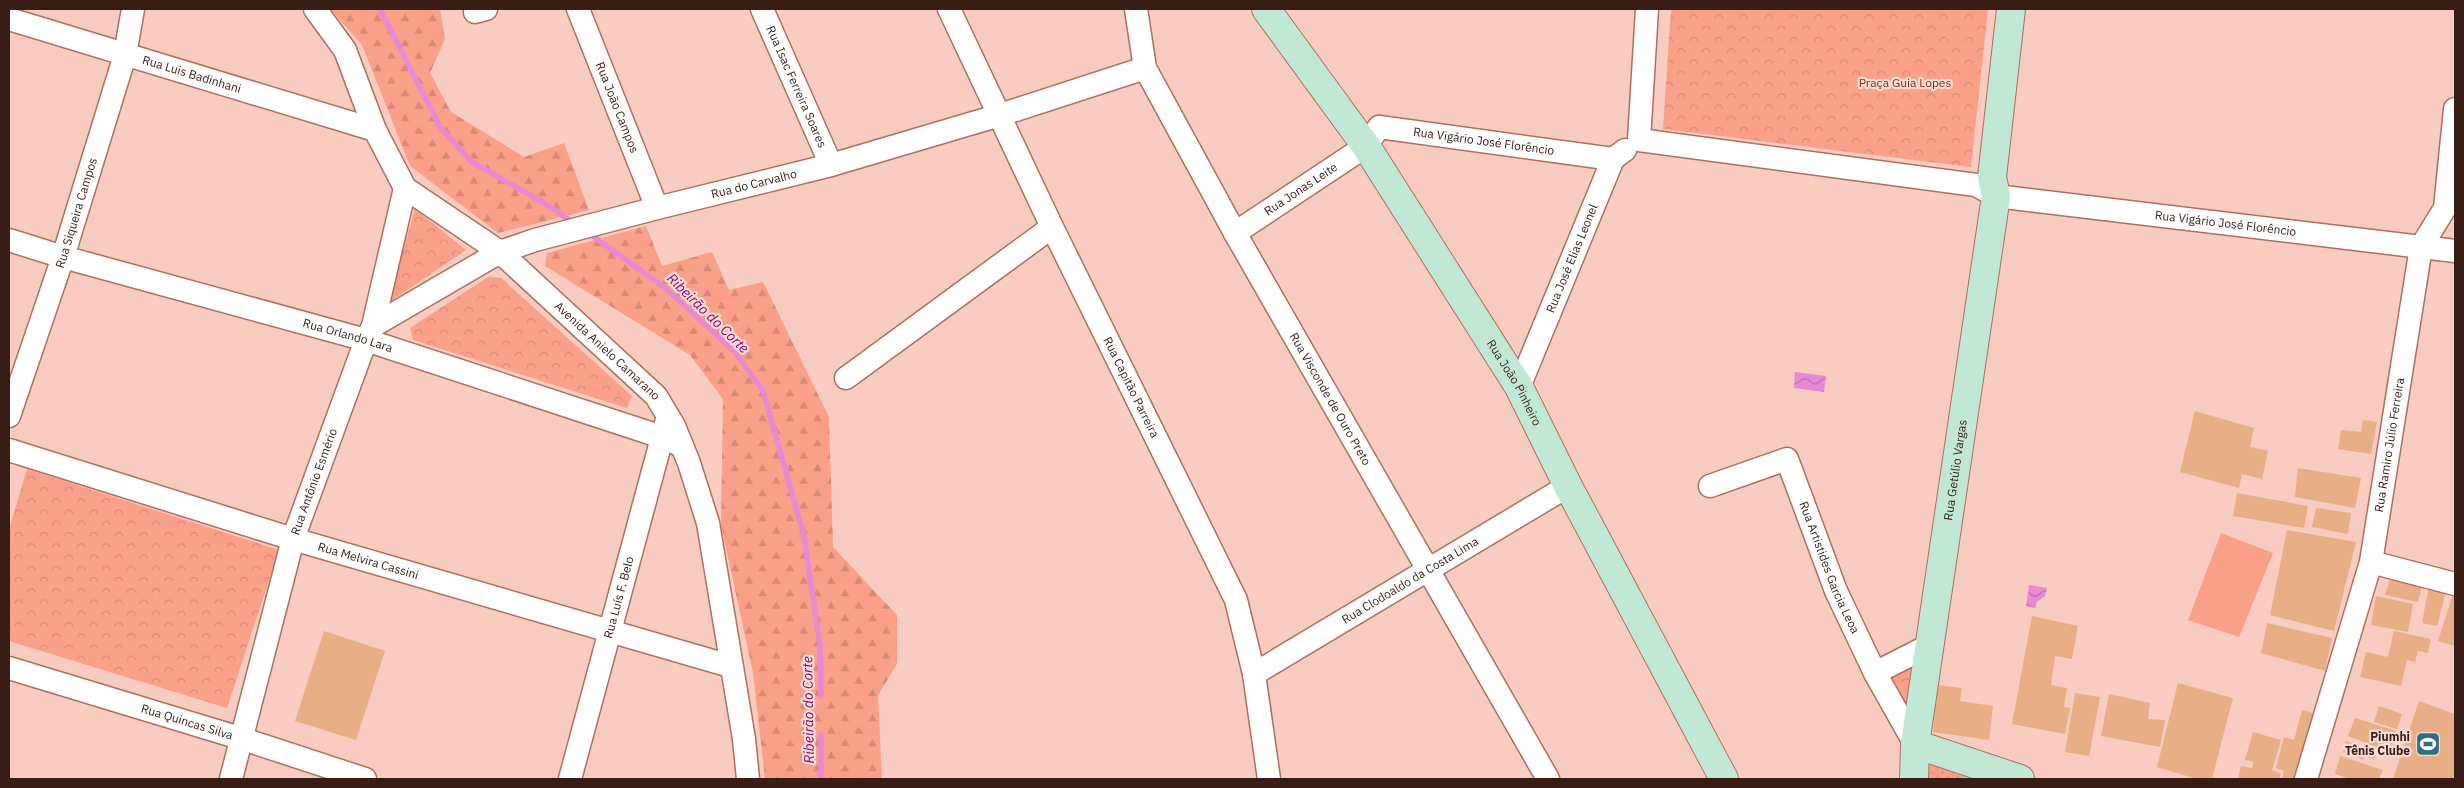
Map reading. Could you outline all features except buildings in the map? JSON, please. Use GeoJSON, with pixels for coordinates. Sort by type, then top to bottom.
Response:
{"type":"FeatureCollection","features":[{"type":"Feature","properties":{"kind":"street","name":"Rua Siqueira Campos"},"geometry":{"type":"LineString","coordinates":[[9,416],[63,257],[125,55],[132,9]]}},
{"type":"Feature","properties":{"kind":"street","name":"Avenida Anielo Camarano"},"geometry":{"type":"LineString","coordinates":[[315,9],[345,50],[375,130],[405,188],[500,252],[656,396],[708,523],[730,666],[744,739],[748,779]]}},
{"type":"Feature","properties":{"kind":"street","name":"Rua João Campos"},"geometry":{"type":"LineString","coordinates":[[578,9],[657,208]]}},
{"type":"Feature","properties":{"kind":"street","name":"Rua Isac Ferreira Soares"},"geometry":{"type":"LineString","coordinates":[[762,9],[831,165]]}},
{"type":"Feature","properties":{"kind":"street","name":"Rua Capitão Parreira"},"geometry":{"type":"LineString","coordinates":[[949,9],[1052,227],[1236,600],[1254,674],[1269,779]]}},
{"type":"Feature","properties":{"kind":"street","name":"Rua Visconde de Ouro Preto"},"geometry":{"type":"LineString","coordinates":[[1136,9],[1145,68],[1235,233],[1548,779]]}},
{"type":"Feature","properties":{"kind":"street","name":"Rua João Pinheiro"},"geometry":{"type":"LineString","coordinates":[[1266,9],[1366,146],[1519,387],[1568,486],[1724,779]]}},
{"type":"Feature","properties":{"kind":"street"},"geometry":{"type":"LineString","coordinates":[[1638,140],[1647,9]]}},
{"type":"Feature","properties":{"kind":"street"},"geometry":{"type":"LineString","coordinates":[[1613,159],[1638,140],[1988,186],[2011,9]]}},
{"type":"Feature","properties":{"kind":"street","name":"Rua Luis Badinhani"},"geometry":{"type":"LineString","coordinates":[[9,19],[375,130]]}},
{"type":"Feature","properties":{"kind":"street","name":"Rua do Carvalho"},"geometry":{"type":"LineString","coordinates":[[369,333],[500,252],[535,240],[831,165],[1000,115],[1145,68]]}},
{"type":"Feature","properties":{"kind":"street","name":"Rua Ramiro Júlio Ferreira"},"geometry":{"type":"LineString","coordinates":[[2306,779],[2371,562],[2421,247],[2450,204],[2455,109]]}},
{"type":"Feature","properties":{"kind":"street","name":"Rua Vigário José Florêncio"},"geometry":{"type":"LineString","coordinates":[[1366,146],[1379,127],[1613,159]]}},
{"type":"Feature","properties":{"kind":"street","name":"Rua Jonas Leite"},"geometry":{"type":"LineString","coordinates":[[1235,233],[1366,146]]}},
{"type":"Feature","properties":{"kind":"street","name":"Rua José Elias Leonel"},"geometry":{"type":"LineString","coordinates":[[1519,387],[1613,159]]}},
{"type":"Feature","properties":{"kind":"street","name":"Rua Vigário José Florêncio"},"geometry":{"type":"LineString","coordinates":[[1988,186],[2455,251]]}},
{"type":"Feature","properties":{"kind":"street","name":"Rua Getúlio Vargas"},"geometry":{"type":"LineString","coordinates":[[1914,779],[1915,744],[1930,645],[1988,186]]}},
{"type":"Feature","properties":{"kind":"street","name":"Rua Antônio Esmério"},"geometry":{"type":"LineString","coordinates":[[231,779],[243,739],[293,539],[369,333],[405,188]]}},
{"type":"Feature","properties":{"kind":"street"},"geometry":{"type":"LineString","coordinates":[[846,378],[1052,227]]}},
{"type":"Feature","properties":{"kind":"street","name":"Rua Orlando Lara"},"geometry":{"type":"LineString","coordinates":[[9,240],[63,257],[369,333],[671,433]]}},
{"type":"Feature","properties":{"kind":"street","name":"Rua Luís F. Belo"},"geometry":{"type":"LineString","coordinates":[[570,779],[609,630],[671,433]]}},
{"type":"Feature","properties":{"kind":"street","name":"Rua Melvira Cassini"},"geometry":{"type":"LineString","coordinates":[[9,450],[293,539],[730,666]]}},
{"type":"Feature","properties":{"kind":"street","name":"Rua Artistides Garcia Leoa"},"geometry":{"type":"LineString","coordinates":[[1710,486],[1786,459],[1836,591],[1875,673],[1915,744]]}},
{"type":"Feature","properties":{"kind":"street","name":"Rua Clodoaldo da Costa Lima"},"geometry":{"type":"LineString","coordinates":[[1254,674],[1568,486]]}},
{"type":"Feature","properties":{"kind":"street"},"geometry":{"type":"LineString","coordinates":[[2371,562],[2455,584]]}},
{"type":"Feature","properties":{"kind":"street"},"geometry":{"type":"LineString","coordinates":[[1875,673],[1930,645]]}},
{"type":"Feature","properties":{"kind":"street","name":"Rua Quincas Silva"},"geometry":{"type":"LineString","coordinates":[[9,668],[243,739],[365,779]]}},
{"type":"Feature","properties":{"kind":"street"},"geometry":{"type":"LineString","coordinates":[[1915,744],[2020,779]]}},
{"type":"Feature","properties":{"kind":"green space"},"geometry":{"type":"Polygon","coordinates":[[[330,9],[440,9],[445,39],[430,73],[451,112],[524,157],[564,143],[589,210],[498,233],[410,166],[362,45],[330,9]]]}},
{"type":"Feature","properties":{"kind":"green space","name":"Praça Guia Lopes"},"geometry":{"type":"Polygon","coordinates":[[[1671,9],[1988,9],[1971,167],[1663,129],[1671,9]]]}},
{"type":"Feature","properties":{"kind":"green space"},"geometry":{"type":"Polygon","coordinates":[[[415,209],[466,250],[388,303],[415,209]]]}},
{"type":"Feature","properties":{"kind":"green space"},"geometry":{"type":"Polygon","coordinates":[[[646,226],[662,266],[712,252],[729,290],[763,282],[829,417],[833,547],[897,615],[897,664],[878,695],[882,779],[765,779],[753,673],[721,525],[723,399],[690,355],[545,266],[547,253],[646,226]]]}},
{"type":"Feature","properties":{"kind":"green space"},"geometry":{"type":"Polygon","coordinates":[[[488,277],[501,278],[632,396],[627,408],[413,340],[410,328],[488,277]]]}},
{"type":"Feature","properties":{"kind":"green space"},"geometry":{"type":"Polygon","coordinates":[[[27,469],[279,550],[227,708],[9,641],[9,529],[27,469]]]}},
{"type":"Feature","properties":{"kind":"green space"},"geometry":{"type":"Polygon","coordinates":[[[2221,533],[2273,553],[2239,637],[2188,620],[2221,533]]]}},
{"type":"Feature","properties":{"kind":"green space"},"geometry":{"type":"Polygon","coordinates":[[[1920,658],[1914,709],[1904,714],[1884,674],[1920,658]]]}},
{"type":"Feature","properties":{"kind":"green space"},"geometry":{"type":"Polygon","coordinates":[[[1926,762],[1972,776],[1956,779],[1926,779],[1926,762]]]}},
{"type":"Feature","properties":{"kind":"water"},"geometry":{"type":"Polygon","coordinates":[[[377,9],[380,9],[440,127],[472,161],[541,201],[664,287],[540,203],[470,164],[438,128],[377,9]]]}},
{"type":"Feature","properties":{"kind":"water"},"geometry":{"type":"Polygon","coordinates":[[[664,287],[735,352],[763,391],[733,354],[664,287]]]}},
{"type":"Feature","properties":{"kind":"water"},"geometry":{"type":"Polygon","coordinates":[[[1795,372],[1826,376],[1824,392],[1794,388],[1795,372]]]}},
{"type":"Feature","properties":{"kind":"water"},"geometry":{"type":"Polygon","coordinates":[[[763,391],[804,536],[820,646],[803,536],[763,391]]]}},
{"type":"Feature","properties":{"kind":"water"},"geometry":{"type":"Polygon","coordinates":[[[2029,585],[2047,588],[2045,596],[2037,602],[2035,608],[2026,606],[2029,585]]]}},
{"type":"Feature","properties":{"kind":"waterway","name":"Ribeirão do Corte"},"geometry":{"type":"LineString","coordinates":[[380,9],[440,127],[472,162],[541,201],[571,221]]}},
{"type":"Feature","properties":{"kind":"waterway","name":"Ribeirão do Corte"},"geometry":{"type":"LineString","coordinates":[[587,232],[664,287],[735,352],[763,391],[804,536],[820,646],[821,696]]}},
{"type":"Feature","properties":{"kind":"waterway","name":"Ribeirão do Corte"},"geometry":{"type":"LineString","coordinates":[[821,735],[821,779]]}},
{"type":"Feature","properties":{"kind":"place","name":"Piumhi Tênis Clube"},"geometry":{"type":"Point","coordinates":[2428,744]}}]}
